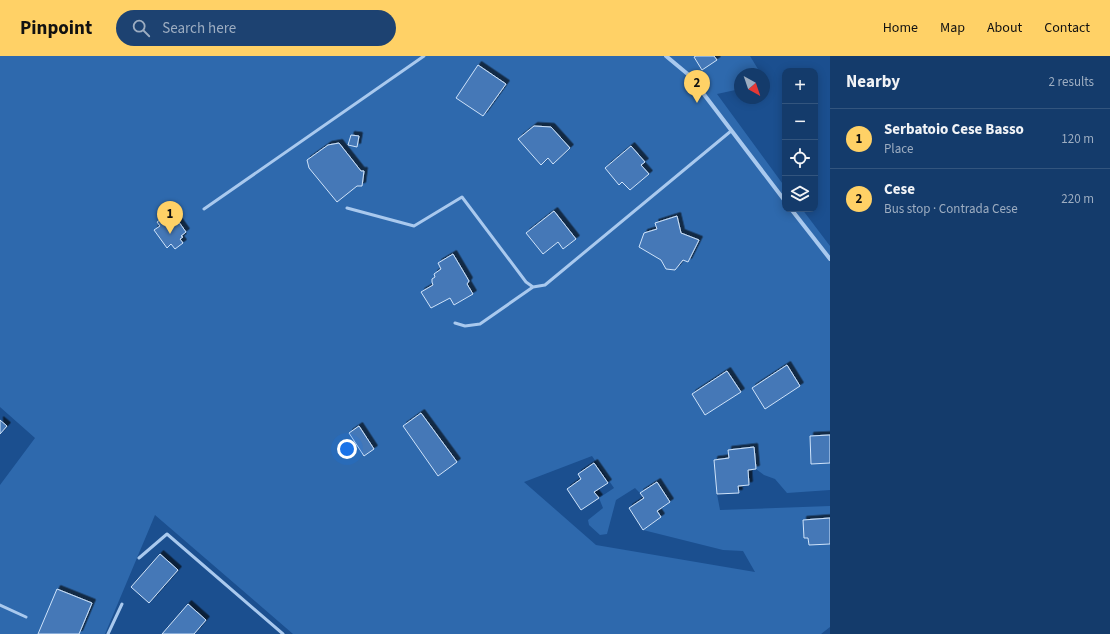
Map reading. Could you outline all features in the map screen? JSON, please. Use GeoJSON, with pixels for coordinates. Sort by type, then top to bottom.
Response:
{"type":"FeatureCollection","features":[{"type":"Feature","properties":{"kind":"street"},"geometry":{"type":"LineString","coordinates":[[666,56],[690,76],[782,196]]}},
{"type":"Feature","properties":{"kind":"street"},"geometry":{"type":"LineString","coordinates":[[794,212],[830,259]]}},
{"type":"Feature","properties":{"kind":"lane"},"geometry":{"type":"LineString","coordinates":[[204,209],[424,56]]}},
{"type":"Feature","properties":{"kind":"lane"},"geometry":{"type":"LineString","coordinates":[[455,323],[465,326],[480,324],[533,287],[545,285],[732,131]]}},
{"type":"Feature","properties":{"kind":"lane"},"geometry":{"type":"LineString","coordinates":[[347,208],[414,226],[462,197],[526,282],[533,287]]}},
{"type":"Feature","properties":{"kind":"lane"},"geometry":{"type":"LineString","coordinates":[[139,558],[166,534],[283,634]]}},
{"type":"Feature","properties":{"kind":"lane"},"geometry":{"type":"LineString","coordinates":[[108,634],[122,604]]}},
{"type":"Feature","properties":{"kind":"lane"},"geometry":{"type":"LineString","coordinates":[[0,605],[26,617]]}},
{"type":"Feature","properties":{"kind":"shaded area"},"geometry":{"type":"Polygon","coordinates":[[[0,56],[750,56],[757,68],[734,68],[734,90],[717,94],[782,183],[782,212],[804,212],[830,246],[830,490],[787,493],[775,479],[764,475],[756,469],[754,447],[729,450],[729,458],[714,460],[720,510],[830,506],[830,627],[821,634],[293,634],[155,515],[105,634],[0,634],[0,485],[35,438],[0,407],[0,56]],[[592,456],[524,482],[596,545],[755,572],[743,551],[723,550],[643,530],[661,517],[657,511],[670,502],[640,493],[635,488],[616,500],[607,534],[600,535],[589,525],[588,520],[603,508],[599,498],[614,488],[592,456]]]}},
{"type":"Feature","properties":{"kind":"building"},"geometry":{"type":"Polygon","coordinates":[[[714,56],[717,60],[702,70],[694,57],[714,56]]]}},
{"type":"Feature","properties":{"kind":"building"},"geometry":{"type":"Polygon","coordinates":[[[478,65],[506,84],[483,116],[456,98],[478,65]]]}},
{"type":"Feature","properties":{"kind":"building"},"geometry":{"type":"Polygon","coordinates":[[[534,126],[551,127],[570,148],[553,164],[548,158],[541,165],[518,139],[534,126]]]}},
{"type":"Feature","properties":{"kind":"building"},"geometry":{"type":"Polygon","coordinates":[[[351,135],[359,136],[357,147],[348,145],[351,135]]]}},
{"type":"Feature","properties":{"kind":"building"},"geometry":{"type":"Polygon","coordinates":[[[339,143],[361,171],[364,171],[362,186],[357,186],[337,202],[309,168],[307,160],[328,145],[339,143]]]}},
{"type":"Feature","properties":{"kind":"building"},"geometry":{"type":"Polygon","coordinates":[[[631,146],[645,162],[641,165],[649,174],[630,190],[622,182],[619,185],[605,168],[631,146]]]}},
{"type":"Feature","properties":{"kind":"building"},"geometry":{"type":"Polygon","coordinates":[[[554,211],[576,239],[563,249],[558,242],[543,254],[526,233],[554,211]]]}},
{"type":"Feature","properties":{"kind":"building"},"geometry":{"type":"Polygon","coordinates":[[[677,216],[681,233],[699,240],[688,262],[683,260],[675,270],[666,269],[661,260],[639,247],[644,233],[657,229],[655,223],[677,216]]]}},
{"type":"Feature","properties":{"kind":"building"},"geometry":{"type":"Polygon","coordinates":[[[164,217],[167,221],[170,219],[172,221],[176,218],[186,232],[180,239],[183,243],[175,249],[171,244],[167,248],[154,230],[160,226],[157,222],[164,217]]]}},
{"type":"Feature","properties":{"kind":"building"},"geometry":{"type":"Polygon","coordinates":[[[453,254],[469,281],[467,284],[473,294],[454,305],[450,298],[431,308],[421,292],[433,285],[432,279],[435,277],[434,274],[441,269],[438,263],[453,254]]]}},
{"type":"Feature","properties":{"kind":"building"},"geometry":{"type":"Polygon","coordinates":[[[787,365],[800,386],[765,409],[752,388],[787,365]]]}},
{"type":"Feature","properties":{"kind":"building"},"geometry":{"type":"Polygon","coordinates":[[[727,371],[741,392],[705,415],[692,394],[727,371]]]}},
{"type":"Feature","properties":{"kind":"building"},"geometry":{"type":"Polygon","coordinates":[[[421,413],[457,462],[438,476],[403,426],[421,413]]]}},
{"type":"Feature","properties":{"kind":"building"},"geometry":{"type":"Polygon","coordinates":[[[0,420],[7,426],[0,434],[0,420]]]}},
{"type":"Feature","properties":{"kind":"building"},"geometry":{"type":"Polygon","coordinates":[[[359,426],[374,449],[364,456],[349,433],[359,426]]]}},
{"type":"Feature","properties":{"kind":"building"},"geometry":{"type":"Polygon","coordinates":[[[830,435],[830,463],[811,464],[810,436],[830,435]]]}},
{"type":"Feature","properties":{"kind":"building"},"geometry":{"type":"Polygon","coordinates":[[[754,447],[756,469],[748,470],[749,485],[738,486],[739,493],[717,494],[714,460],[729,458],[728,450],[754,447]]]}},
{"type":"Feature","properties":{"kind":"building"},"geometry":{"type":"Polygon","coordinates":[[[594,463],[608,483],[594,492],[599,498],[581,510],[567,489],[581,479],[578,474],[594,463]]]}},
{"type":"Feature","properties":{"kind":"building"},"geometry":{"type":"Polygon","coordinates":[[[657,482],[670,502],[657,511],[661,517],[643,530],[629,508],[644,498],[640,493],[657,482]]]}},
{"type":"Feature","properties":{"kind":"building"},"geometry":{"type":"Polygon","coordinates":[[[830,518],[830,544],[809,545],[808,538],[804,538],[803,520],[830,518]]]}},
{"type":"Feature","properties":{"kind":"building"},"geometry":{"type":"Polygon","coordinates":[[[160,554],[178,570],[149,603],[131,587],[160,554]]]}},
{"type":"Feature","properties":{"kind":"building"},"geometry":{"type":"Polygon","coordinates":[[[57,589],[92,603],[79,634],[38,634],[57,589]]]}},
{"type":"Feature","properties":{"kind":"building"},"geometry":{"type":"Polygon","coordinates":[[[188,604],[206,620],[194,634],[162,634],[188,604]]]}},
{"type":"Feature","properties":{"kind":"place","name":"Cese"},"geometry":{"type":"Point","coordinates":[697,103]}},
{"type":"Feature","properties":{"kind":"place","name":"Serbatoio Cese Basso"},"geometry":{"type":"Point","coordinates":[170,234]}}]}
